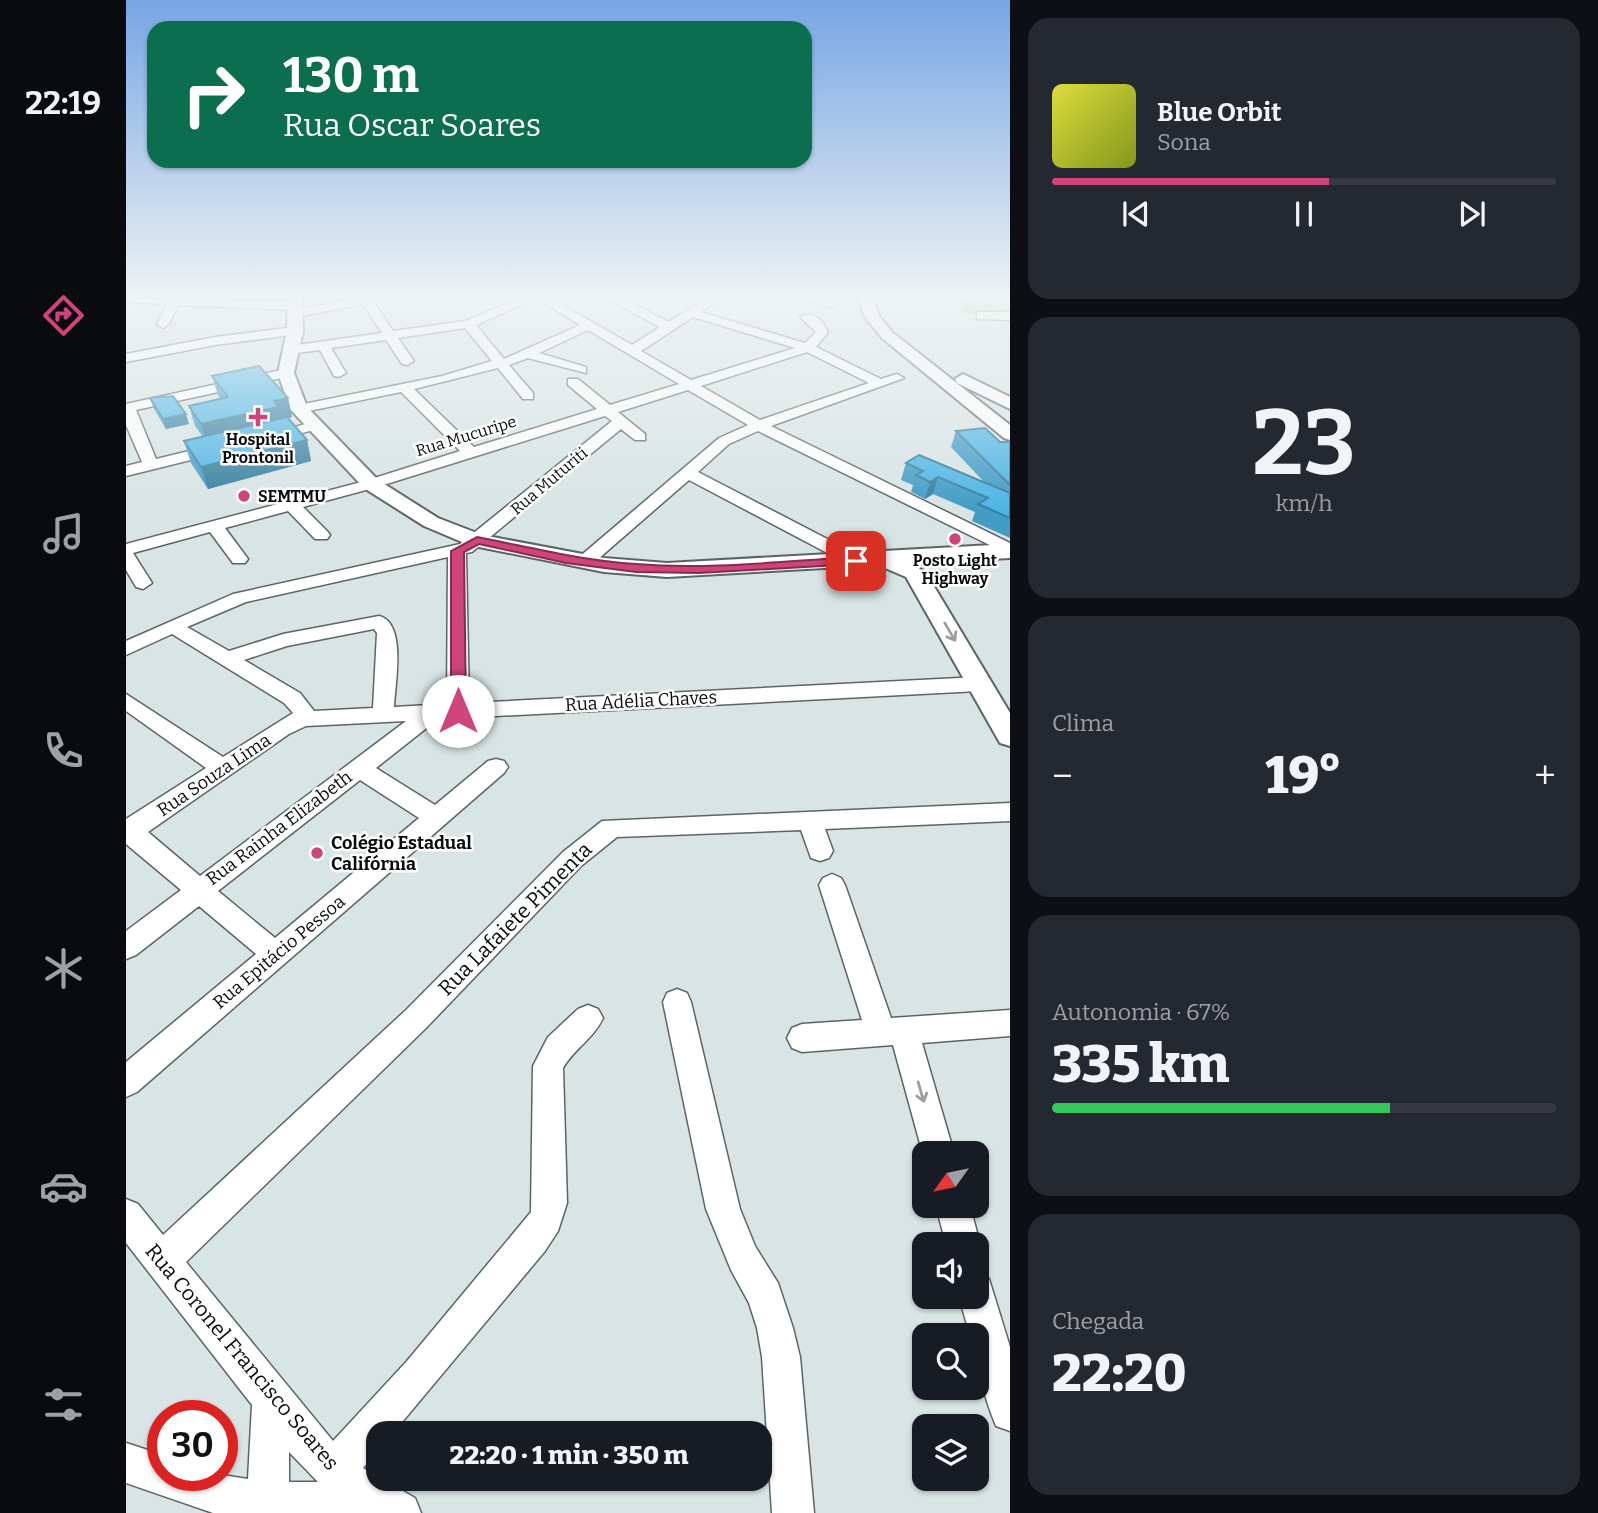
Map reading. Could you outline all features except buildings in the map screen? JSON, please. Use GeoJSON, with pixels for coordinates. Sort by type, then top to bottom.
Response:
{"type":"FeatureCollection","features":[{"type":"Feature","properties":{"kind":"main road"},"geometry":{"type":"LineString","coordinates":[[287,369],[299,409],[312,426],[371,484],[431,522],[477,540],[584,562],[667,570],[880,559],[922,565],[1010,551]]}},
{"type":"Feature","properties":{"kind":"main road"},"geometry":{"type":"LineString","coordinates":[[928,369],[1010,435]]}},
{"type":"Feature","properties":{"kind":"main road"},"geometry":{"type":"LineString","coordinates":[[947,369],[1010,404]]}},
{"type":"Feature","properties":{"kind":"main road"},"geometry":{"type":"LineString","coordinates":[[922,565],[979,684],[1010,736]]}},
{"type":"Feature","properties":{"kind":"street"},"geometry":{"type":"LineString","coordinates":[[337,369],[339,373]]}},
{"type":"Feature","properties":{"kind":"street"},"geometry":{"type":"LineString","coordinates":[[299,409],[481,369]]}},
{"type":"Feature","properties":{"kind":"street"},"geometry":{"type":"LineString","coordinates":[[504,369],[527,396]]}},
{"type":"Feature","properties":{"kind":"street"},"geometry":{"type":"LineString","coordinates":[[561,369],[577,376],[606,411],[640,437]]}},
{"type":"Feature","properties":{"kind":"street"},"geometry":{"type":"LineString","coordinates":[[662,369],[759,425],[1010,551]]}},
{"type":"Feature","properties":{"kind":"street","name":"Rua Mucuripe"},"geometry":{"type":"LineString","coordinates":[[371,484],[745,369]]}},
{"type":"Feature","properties":{"kind":"street"},"geometry":{"type":"LineString","coordinates":[[850,369],[879,383]]}},
{"type":"Feature","properties":{"kind":"street"},"geometry":{"type":"LineString","coordinates":[[151,465],[128,413],[130,407],[286,373]]}},
{"type":"Feature","properties":{"kind":"street"},"geometry":{"type":"LineString","coordinates":[[584,562],[724,441],[759,425],[897,377]]}},
{"type":"Feature","properties":{"kind":"street"},"geometry":{"type":"LineString","coordinates":[[404,387],[471,453]]}},
{"type":"Feature","properties":{"kind":"street","name":"Rua Muturiti"},"geometry":{"type":"LineString","coordinates":[[477,540],[620,422]]}},
{"type":"Feature","properties":{"kind":"street"},"geometry":{"type":"LineString","coordinates":[[126,471],[312,426]]}},
{"type":"Feature","properties":{"kind":"street"},"geometry":{"type":"LineString","coordinates":[[688,473],[856,561]]}},
{"type":"Feature","properties":{"kind":"street"},"geometry":{"type":"LineString","coordinates":[[126,549],[371,484]]}},
{"type":"Feature","properties":{"kind":"street"},"geometry":{"type":"LineString","coordinates":[[292,506],[321,535]]}},
{"type":"Feature","properties":{"kind":"street"},"geometry":{"type":"LineString","coordinates":[[215,527],[239,559]]}},
{"type":"Feature","properties":{"kind":"street"},"geometry":{"type":"LineString","coordinates":[[126,649],[225,603],[262,592],[457,551],[477,540]]}},
{"type":"Feature","properties":{"kind":"street"},"geometry":{"type":"LineString","coordinates":[[457,551],[458,711]]}},
{"type":"Feature","properties":{"kind":"street"},"geometry":{"type":"LineString","coordinates":[[126,555],[143,583]]}},
{"type":"Feature","properties":{"kind":"street"},"geometry":{"type":"LineString","coordinates":[[228,659],[283,640],[379,622],[387,632],[383,715]]}},
{"type":"Feature","properties":{"kind":"street"},"geometry":{"type":"LineString","coordinates":[[172,626],[292,698],[304,712],[303,719]]}},
{"type":"Feature","properties":{"kind":"street","name":"Rua Adélia Chaves"},"geometry":{"type":"LineString","coordinates":[[303,719],[979,684]]}},
{"type":"Feature","properties":{"kind":"street"},"geometry":{"type":"LineString","coordinates":[[126,701],[223,768]]}},
{"type":"Feature","properties":{"kind":"street","name":"Rua Rainha Elizabeth"},"geometry":{"type":"LineString","coordinates":[[126,947],[433,712]]}},
{"type":"Feature","properties":{"kind":"street","name":"Rua Souza Lima"},"geometry":{"type":"LineString","coordinates":[[127,831],[281,729],[303,719]]}},
{"type":"Feature","properties":{"kind":"street","name":"Rua Epitácio Pessoa"},"geometry":{"type":"LineString","coordinates":[[126,1082],[496,767]]}},
{"type":"Feature","properties":{"kind":"street"},"geometry":{"type":"LineString","coordinates":[[358,768],[437,818]]}},
{"type":"Feature","properties":{"kind":"street","name":"Rua Lafaiete Pimenta"},"geometry":{"type":"LineString","coordinates":[[162,1260],[416,1019],[599,834],[621,825],[811,823],[1010,813]]}},
{"type":"Feature","properties":{"kind":"street"},"geometry":{"type":"LineString","coordinates":[[811,823],[820,851]]}},
{"type":"Feature","properties":{"kind":"street"},"geometry":{"type":"LineString","coordinates":[[127,831],[276,955]]}},
{"type":"Feature","properties":{"kind":"street"},"geometry":{"type":"LineString","coordinates":[[832,885],[933,1141]]}},
{"type":"Feature","properties":{"kind":"street"},"geometry":{"type":"LineString","coordinates":[[677,1002],[723,1209],[743,1258],[765,1296],[775,1328],[780,1357],[793,1513]]}},
{"type":"Feature","properties":{"kind":"street"},"geometry":{"type":"LineString","coordinates":[[334,1469],[429,1363],[533,1239],[546,1219],[551,1182],[548,1066],[559,1047],[588,1018]]}},
{"type":"Feature","properties":{"kind":"street"},"geometry":{"type":"LineString","coordinates":[[802,1038],[1010,1023]]}},
{"type":"Feature","properties":{"kind":"street","name":"Rua Coronel Francisco Soares"},"geometry":{"type":"LineString","coordinates":[[126,1216],[272,1398],[334,1469],[386,1507]]}},
{"type":"Feature","properties":{"kind":"street"},"geometry":{"type":"LineString","coordinates":[[981,1309],[1010,1412]]}},
{"type":"Feature","properties":{"kind":"street"},"geometry":{"type":"LineString","coordinates":[[267,1508],[272,1398]]}},
{"type":"Feature","properties":{"kind":"street"},"geometry":{"type":"LineString","coordinates":[[126,1463],[267,1508],[386,1507]]}},
{"type":"Feature","properties":{"kind":"place","name":"Hospital Prontonil"},"geometry":{"type":"Point","coordinates":[258,417]}},
{"type":"Feature","properties":{"kind":"place","name":"SEMTMU"},"geometry":{"type":"Point","coordinates":[244,496]}},
{"type":"Feature","properties":{"kind":"place","name":"Posto Light Highway"},"geometry":{"type":"Point","coordinates":[955,539]}},
{"type":"Feature","properties":{"kind":"place","name":"Colégio Estadual Califórnia"},"geometry":{"type":"Point","coordinates":[317,853]}},
{"type":"Feature","properties":{"kind":"route"},"geometry":{"type":"LineString","coordinates":[[458,711],[457,551],[477,540],[566,559],[667,570],[856,561]]}}]}
